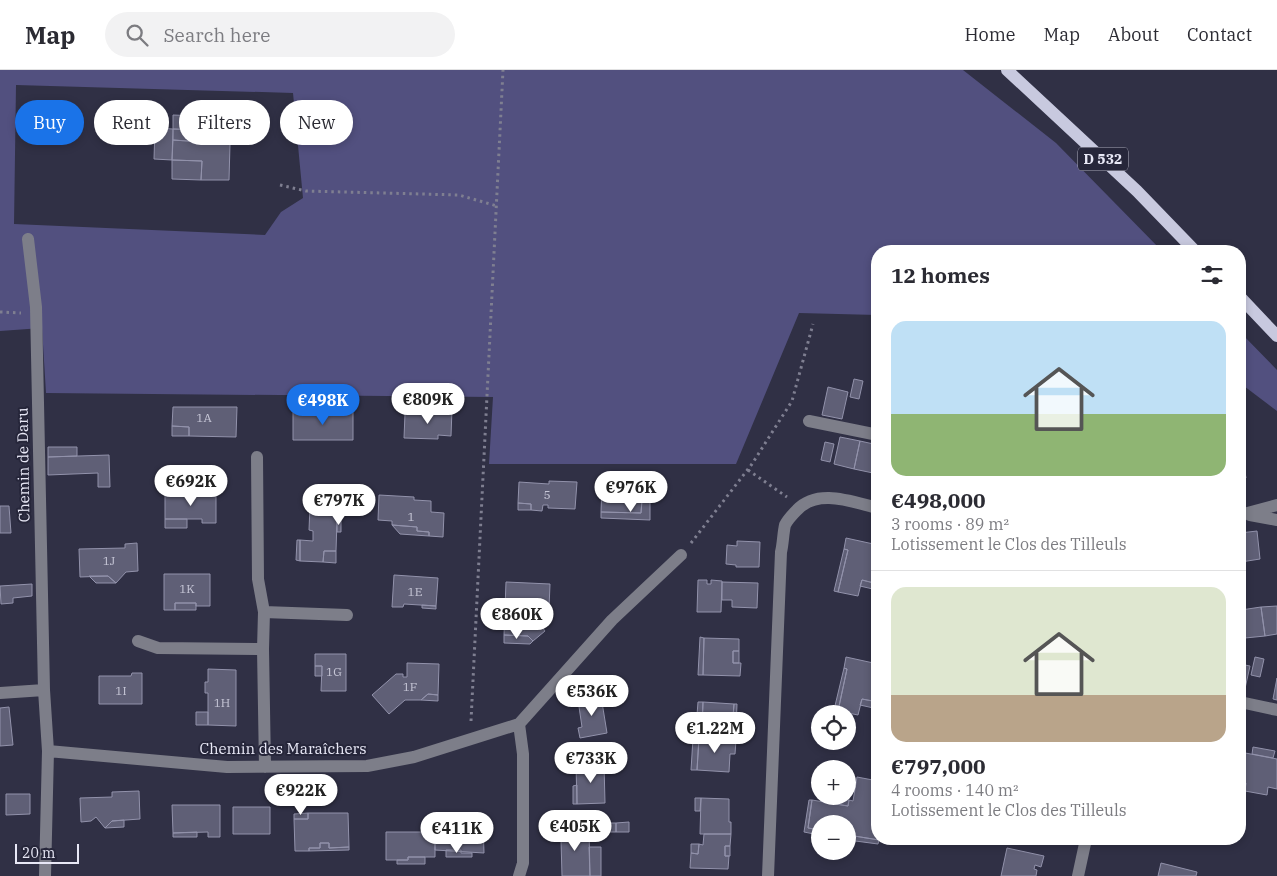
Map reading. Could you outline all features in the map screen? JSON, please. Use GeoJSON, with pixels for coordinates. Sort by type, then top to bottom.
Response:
{"type":"FeatureCollection","features":[{"type":"Feature","properties":{"kind":"main road","name":"D 532"},"geometry":{"type":"LineString","coordinates":[[1007,70],[1137,191],[1189,245]]}},
{"type":"Feature","properties":{"kind":"main road"},"geometry":{"type":"LineString","coordinates":[[1246,303],[1277,336]]}},
{"type":"Feature","properties":{"kind":"street","name":"Chemin de Daru"},"geometry":{"type":"LineString","coordinates":[[28,239],[36,307],[44,690],[48,751],[46,876]]}},
{"type":"Feature","properties":{"kind":"street"},"geometry":{"type":"LineString","coordinates":[[810,421],[871,434]]}},
{"type":"Feature","properties":{"kind":"street"},"geometry":{"type":"LineString","coordinates":[[257,458],[258,579],[264,612],[265,767]]}},
{"type":"Feature","properties":{"kind":"street"},"geometry":{"type":"LineString","coordinates":[[768,876],[781,552],[785,527],[788,518],[800,506],[821,498],[871,507]]}},
{"type":"Feature","properties":{"kind":"street"},"geometry":{"type":"LineString","coordinates":[[1246,514],[1277,505]]}},
{"type":"Feature","properties":{"kind":"street"},"geometry":{"type":"LineString","coordinates":[[1246,515],[1277,520]]}},
{"type":"Feature","properties":{"kind":"street"},"geometry":{"type":"LineString","coordinates":[[519,876],[523,863],[523,754],[519,724],[612,620],[681,555]]}},
{"type":"Feature","properties":{"kind":"street"},"geometry":{"type":"LineString","coordinates":[[264,612],[347,615]]}},
{"type":"Feature","properties":{"kind":"street"},"geometry":{"type":"LineString","coordinates":[[138,641],[158,648],[263,649]]}},
{"type":"Feature","properties":{"kind":"street"},"geometry":{"type":"LineString","coordinates":[[0,693],[44,690]]}},
{"type":"Feature","properties":{"kind":"street"},"geometry":{"type":"LineString","coordinates":[[1246,703],[1277,710]]}},
{"type":"Feature","properties":{"kind":"street","name":"Chemin des Maraîchers"},"geometry":{"type":"LineString","coordinates":[[48,751],[227,767],[368,766],[414,757],[519,724]]}},
{"type":"Feature","properties":{"kind":"street"},"geometry":{"type":"LineString","coordinates":[[1078,876],[1085,845]]}},
{"type":"Feature","properties":{"kind":"path"},"geometry":{"type":"LineString","coordinates":[[470,738],[503,70]]}},
{"type":"Feature","properties":{"kind":"path"},"geometry":{"type":"LineString","coordinates":[[280,185],[306,191],[459,195],[497,206]]}},
{"type":"Feature","properties":{"kind":"path"},"geometry":{"type":"LineString","coordinates":[[681,555],[748,470],[792,401],[813,324]]}},
{"type":"Feature","properties":{"kind":"path"},"geometry":{"type":"LineString","coordinates":[[748,470],[800,506]]}},
{"type":"Feature","properties":{"kind":"shaded area"},"geometry":{"type":"Polygon","coordinates":[[[0,70],[963,70],[1056,143],[1156,245],[871,245],[871,315],[799,313],[736,464],[489,464],[493,397],[46,393],[42,328],[0,331],[0,70]],[[16,85],[14,224],[265,235],[281,212],[303,198],[298,145],[353,145],[353,100],[294,100],[293,93],[16,85]]]}},
{"type":"Feature","properties":{"kind":"shaded area"},"geometry":{"type":"Polygon","coordinates":[[[1246,338],[1277,370],[1277,411],[1246,388],[1246,338]]]}},
{"type":"Feature","properties":{"kind":"building"},"geometry":{"type":"Polygon","coordinates":[[[173,115],[179,115],[179,129],[173,129],[173,115]]]}},
{"type":"Feature","properties":{"kind":"building"},"geometry":{"type":"Polygon","coordinates":[[[169,129],[173,129],[172,160],[154,159],[154,145],[169,145],[169,129]]]}},
{"type":"Feature","properties":{"kind":"building"},"geometry":{"type":"Polygon","coordinates":[[[173,129],[179,129],[179,140],[173,140],[173,129]]]}},
{"type":"Feature","properties":{"kind":"building"},"geometry":{"type":"Polygon","coordinates":[[[173,140],[179,140],[179,145],[230,145],[229,180],[201,180],[202,161],[172,160],[173,140]]]}},
{"type":"Feature","properties":{"kind":"building"},"geometry":{"type":"Polygon","coordinates":[[[172,160],[202,161],[201,180],[172,179],[172,160]]]}},
{"type":"Feature","properties":{"kind":"building"},"geometry":{"type":"Polygon","coordinates":[[[854,379],[863,381],[859,399],[850,397],[854,379]]]}},
{"type":"Feature","properties":{"kind":"building"},"geometry":{"type":"Polygon","coordinates":[[[828,387],[848,392],[842,419],[822,415],[828,387]]]}},
{"type":"Feature","properties":{"kind":"building"},"geometry":{"type":"Polygon","coordinates":[[[173,407],[237,407],[236,437],[189,436],[189,427],[172,426],[173,407]]]}},
{"type":"Feature","properties":{"kind":"building"},"geometry":{"type":"Polygon","coordinates":[[[438,409],[452,409],[451,436],[438,435],[438,439],[404,438],[405,414],[438,414],[438,409]]]}},
{"type":"Feature","properties":{"kind":"building"},"geometry":{"type":"Polygon","coordinates":[[[293,411],[353,412],[353,440],[293,440],[293,411]]]}},
{"type":"Feature","properties":{"kind":"building"},"geometry":{"type":"Polygon","coordinates":[[[172,426],[189,427],[189,436],[172,436],[172,426]]]}},
{"type":"Feature","properties":{"kind":"building"},"geometry":{"type":"Polygon","coordinates":[[[840,437],[860,441],[854,469],[834,464],[840,437]]]}},
{"type":"Feature","properties":{"kind":"building"},"geometry":{"type":"Polygon","coordinates":[[[860,441],[871,443],[871,473],[854,469],[860,441]]]}},
{"type":"Feature","properties":{"kind":"building"},"geometry":{"type":"Polygon","coordinates":[[[825,442],[834,444],[830,462],[821,460],[825,442]]]}},
{"type":"Feature","properties":{"kind":"building"},"geometry":{"type":"Polygon","coordinates":[[[48,447],[77,447],[77,456],[48,457],[48,447]]]}},
{"type":"Feature","properties":{"kind":"building"},"geometry":{"type":"Polygon","coordinates":[[[109,455],[110,487],[98,487],[98,473],[48,475],[48,457],[109,455]]]}},
{"type":"Feature","properties":{"kind":"building"},"geometry":{"type":"Polygon","coordinates":[[[549,481],[577,482],[575,509],[548,508],[548,505],[543,505],[542,511],[531,510],[531,504],[518,503],[519,482],[549,484],[549,481]]]}},
{"type":"Feature","properties":{"kind":"building"},"geometry":{"type":"Polygon","coordinates":[[[624,484],[642,485],[642,488],[645,488],[645,500],[642,500],[641,513],[601,512],[602,486],[623,487],[624,484]]]}},
{"type":"Feature","properties":{"kind":"building"},"geometry":{"type":"Polygon","coordinates":[[[165,494],[216,494],[216,523],[202,523],[202,519],[165,519],[165,494]]]}},
{"type":"Feature","properties":{"kind":"building"},"geometry":{"type":"Polygon","coordinates":[[[379,495],[414,497],[414,500],[431,501],[431,512],[444,513],[443,537],[429,536],[429,532],[417,531],[417,527],[392,525],[392,521],[378,520],[379,495]]]}},
{"type":"Feature","properties":{"kind":"building"},"geometry":{"type":"Polygon","coordinates":[[[642,500],[650,500],[650,520],[601,518],[601,512],[641,513],[642,500]]]}},
{"type":"Feature","properties":{"kind":"building"},"geometry":{"type":"Polygon","coordinates":[[[518,503],[531,504],[531,510],[518,510],[518,503]]]}},
{"type":"Feature","properties":{"kind":"building"},"geometry":{"type":"Polygon","coordinates":[[[0,506],[9,506],[11,533],[0,533],[0,506]]]}},
{"type":"Feature","properties":{"kind":"building"},"geometry":{"type":"Polygon","coordinates":[[[310,506],[342,507],[341,520],[337,520],[336,551],[324,551],[323,562],[300,561],[300,540],[313,541],[313,531],[309,530],[310,506]]]}},
{"type":"Feature","properties":{"kind":"building"},"geometry":{"type":"Polygon","coordinates":[[[165,519],[187,519],[187,528],[165,528],[165,519]]]}},
{"type":"Feature","properties":{"kind":"building"},"geometry":{"type":"Polygon","coordinates":[[[337,520],[341,520],[341,532],[337,532],[337,520]]]}},
{"type":"Feature","properties":{"kind":"building"},"geometry":{"type":"Polygon","coordinates":[[[392,525],[417,527],[417,531],[429,532],[429,536],[400,534],[392,525]]]}},
{"type":"Feature","properties":{"kind":"building"},"geometry":{"type":"Polygon","coordinates":[[[1257,531],[1260,559],[1246,561],[1246,532],[1257,531]]]}},
{"type":"Feature","properties":{"kind":"building"},"geometry":{"type":"Polygon","coordinates":[[[846,538],[871,543],[871,582],[862,580],[858,596],[838,592],[848,550],[844,549],[846,538]]]}},
{"type":"Feature","properties":{"kind":"building"},"geometry":{"type":"Polygon","coordinates":[[[297,540],[300,540],[300,561],[296,560],[297,540]]]}},
{"type":"Feature","properties":{"kind":"building"},"geometry":{"type":"Polygon","coordinates":[[[737,541],[760,542],[759,567],[736,567],[736,565],[726,564],[727,545],[737,546],[737,541]]]}},
{"type":"Feature","properties":{"kind":"building"},"geometry":{"type":"Polygon","coordinates":[[[137,543],[138,571],[126,572],[116,583],[108,576],[80,577],[79,549],[125,548],[125,544],[137,543]]]}},
{"type":"Feature","properties":{"kind":"building"},"geometry":{"type":"Polygon","coordinates":[[[844,549],[848,550],[838,592],[834,591],[844,549]]]}},
{"type":"Feature","properties":{"kind":"building"},"geometry":{"type":"Polygon","coordinates":[[[324,551],[336,551],[336,563],[323,562],[324,551]]]}},
{"type":"Feature","properties":{"kind":"building"},"geometry":{"type":"Polygon","coordinates":[[[164,574],[210,574],[210,606],[196,606],[196,603],[175,603],[175,610],[164,610],[164,574]]]}},
{"type":"Feature","properties":{"kind":"building"},"geometry":{"type":"Polygon","coordinates":[[[394,575],[438,578],[436,606],[404,604],[403,607],[392,607],[394,575]]]}},
{"type":"Feature","properties":{"kind":"building"},"geometry":{"type":"Polygon","coordinates":[[[89,576],[108,576],[116,583],[96,583],[89,576]]]}},
{"type":"Feature","properties":{"kind":"building"},"geometry":{"type":"Polygon","coordinates":[[[698,580],[707,580],[707,584],[711,584],[711,580],[722,581],[721,612],[697,612],[698,580]]]}},
{"type":"Feature","properties":{"kind":"building"},"geometry":{"type":"Polygon","coordinates":[[[862,580],[871,582],[871,589],[860,586],[862,580]]]}},
{"type":"Feature","properties":{"kind":"building"},"geometry":{"type":"Polygon","coordinates":[[[506,582],[550,584],[549,608],[546,608],[545,622],[542,622],[542,627],[545,631],[533,641],[528,636],[504,635],[506,582]]]}},
{"type":"Feature","properties":{"kind":"building"},"geometry":{"type":"Polygon","coordinates":[[[722,582],[758,583],[757,608],[732,607],[732,600],[722,600],[722,582]]]}},
{"type":"Feature","properties":{"kind":"building"},"geometry":{"type":"Polygon","coordinates":[[[32,584],[32,596],[13,598],[13,603],[1,604],[0,586],[32,584]]]}},
{"type":"Feature","properties":{"kind":"building"},"geometry":{"type":"Polygon","coordinates":[[[175,603],[196,603],[196,610],[175,610],[175,603]]]}},
{"type":"Feature","properties":{"kind":"building"},"geometry":{"type":"Polygon","coordinates":[[[422,605],[436,606],[436,609],[422,608],[422,605]]]}},
{"type":"Feature","properties":{"kind":"building"},"geometry":{"type":"Polygon","coordinates":[[[1277,606],[1277,634],[1265,636],[1261,607],[1277,606]]]}},
{"type":"Feature","properties":{"kind":"building"},"geometry":{"type":"Polygon","coordinates":[[[1261,607],[1265,636],[1246,638],[1246,609],[1261,607]]]}},
{"type":"Feature","properties":{"kind":"building"},"geometry":{"type":"Polygon","coordinates":[[[504,635],[528,636],[533,641],[530,644],[504,643],[504,635]]]}},
{"type":"Feature","properties":{"kind":"building"},"geometry":{"type":"Polygon","coordinates":[[[700,637],[704,638],[703,675],[698,675],[700,637]]]}},
{"type":"Feature","properties":{"kind":"building"},"geometry":{"type":"Polygon","coordinates":[[[704,638],[739,639],[739,651],[733,651],[733,663],[741,663],[740,676],[703,675],[704,638]]]}},
{"type":"Feature","properties":{"kind":"building"},"geometry":{"type":"Polygon","coordinates":[[[733,651],[739,651],[739,663],[733,663],[733,651]]]}},
{"type":"Feature","properties":{"kind":"building"},"geometry":{"type":"Polygon","coordinates":[[[315,654],[346,654],[346,691],[321,691],[322,666],[315,666],[315,654]]]}},
{"type":"Feature","properties":{"kind":"building"},"geometry":{"type":"Polygon","coordinates":[[[846,657],[871,662],[871,701],[862,699],[858,715],[856,715],[856,705],[839,705],[847,669],[844,668],[846,657]]]}},
{"type":"Feature","properties":{"kind":"building"},"geometry":{"type":"Polygon","coordinates":[[[1255,657],[1264,659],[1260,677],[1251,675],[1255,657]]]}},
{"type":"Feature","properties":{"kind":"building"},"geometry":{"type":"Polygon","coordinates":[[[407,663],[439,664],[438,695],[428,694],[421,700],[405,700],[389,714],[372,695],[396,674],[403,674],[403,677],[407,677],[407,663]]]}},
{"type":"Feature","properties":{"kind":"building"},"geometry":{"type":"Polygon","coordinates":[[[1246,665],[1250,666],[1246,684],[1246,665]]]}},
{"type":"Feature","properties":{"kind":"building"},"geometry":{"type":"Polygon","coordinates":[[[315,666],[322,666],[322,676],[315,676],[315,666]]]}},
{"type":"Feature","properties":{"kind":"building"},"geometry":{"type":"Polygon","coordinates":[[[844,668],[847,669],[839,705],[835,705],[844,668]]]}},
{"type":"Feature","properties":{"kind":"building"},"geometry":{"type":"Polygon","coordinates":[[[208,669],[236,670],[236,726],[208,725],[208,693],[205,693],[205,682],[208,682],[208,669]]]}},
{"type":"Feature","properties":{"kind":"building"},"geometry":{"type":"Polygon","coordinates":[[[132,673],[142,673],[142,704],[99,704],[99,676],[131,676],[132,673]]]}},
{"type":"Feature","properties":{"kind":"building"},"geometry":{"type":"Polygon","coordinates":[[[1277,678],[1277,700],[1273,699],[1277,678]]]}},
{"type":"Feature","properties":{"kind":"building"},"geometry":{"type":"Polygon","coordinates":[[[428,694],[438,695],[438,701],[421,700],[428,694]]]}},
{"type":"Feature","properties":{"kind":"building"},"geometry":{"type":"Polygon","coordinates":[[[601,696],[607,733],[580,738],[578,728],[582,727],[578,700],[601,696]]]}},
{"type":"Feature","properties":{"kind":"building"},"geometry":{"type":"Polygon","coordinates":[[[862,699],[871,701],[871,707],[860,705],[862,699]]]}},
{"type":"Feature","properties":{"kind":"building"},"geometry":{"type":"Polygon","coordinates":[[[698,702],[703,702],[702,729],[696,728],[698,702]]]}},
{"type":"Feature","properties":{"kind":"building"},"geometry":{"type":"Polygon","coordinates":[[[703,702],[734,704],[732,729],[736,729],[736,740],[708,739],[709,729],[702,729],[703,702]]]}},
{"type":"Feature","properties":{"kind":"building"},"geometry":{"type":"Polygon","coordinates":[[[734,704],[737,704],[736,729],[732,729],[734,704]]]}},
{"type":"Feature","properties":{"kind":"building"},"geometry":{"type":"Polygon","coordinates":[[[9,707],[13,745],[0,746],[0,708],[9,707]]]}},
{"type":"Feature","properties":{"kind":"building"},"geometry":{"type":"Polygon","coordinates":[[[196,712],[208,712],[208,725],[196,725],[196,712]]]}},
{"type":"Feature","properties":{"kind":"building"},"geometry":{"type":"Polygon","coordinates":[[[693,738],[699,738],[697,770],[691,770],[693,738]]]}},
{"type":"Feature","properties":{"kind":"building"},"geometry":{"type":"Polygon","coordinates":[[[699,738],[736,740],[735,754],[730,754],[729,772],[697,770],[699,738]]]}},
{"type":"Feature","properties":{"kind":"building"},"geometry":{"type":"Polygon","coordinates":[[[1253,747],[1275,751],[1273,758],[1252,754],[1253,747]]]}},
{"type":"Feature","properties":{"kind":"building"},"geometry":{"type":"Polygon","coordinates":[[[1246,753],[1277,759],[1277,789],[1268,787],[1267,795],[1246,791],[1246,753]]]}},
{"type":"Feature","properties":{"kind":"building"},"geometry":{"type":"Polygon","coordinates":[[[604,764],[605,803],[577,804],[576,765],[604,764]]]}},
{"type":"Feature","properties":{"kind":"building"},"geometry":{"type":"Polygon","coordinates":[[[857,777],[871,780],[871,839],[856,836],[856,815],[811,815],[811,828],[808,828],[811,805],[856,805],[857,777]]]}},
{"type":"Feature","properties":{"kind":"building"},"geometry":{"type":"Polygon","coordinates":[[[294,785],[309,785],[309,796],[294,796],[294,785]]]}},
{"type":"Feature","properties":{"kind":"building"},"geometry":{"type":"Polygon","coordinates":[[[577,785],[577,804],[573,804],[573,786],[577,785]]]}},
{"type":"Feature","properties":{"kind":"building"},"geometry":{"type":"Polygon","coordinates":[[[139,791],[140,819],[112,821],[105,828],[96,817],[91,821],[81,822],[80,798],[112,797],[112,792],[139,791]]]}},
{"type":"Feature","properties":{"kind":"building"},"geometry":{"type":"Polygon","coordinates":[[[6,794],[30,794],[30,814],[6,815],[6,794]]]}},
{"type":"Feature","properties":{"kind":"building"},"geometry":{"type":"Polygon","coordinates":[[[695,798],[701,798],[700,811],[695,811],[695,798]]]}},
{"type":"Feature","properties":{"kind":"building"},"geometry":{"type":"Polygon","coordinates":[[[701,798],[729,799],[731,834],[700,834],[701,798]]]}},
{"type":"Feature","properties":{"kind":"building"},"geometry":{"type":"Polygon","coordinates":[[[809,800],[811,800],[808,828],[811,828],[811,833],[804,832],[809,800]]]}},
{"type":"Feature","properties":{"kind":"building"},"geometry":{"type":"Polygon","coordinates":[[[172,805],[220,805],[220,837],[208,837],[208,832],[173,833],[172,805]]]}},
{"type":"Feature","properties":{"kind":"building"},"geometry":{"type":"Polygon","coordinates":[[[233,807],[270,807],[270,834],[233,834],[233,807]]]}},
{"type":"Feature","properties":{"kind":"building"},"geometry":{"type":"Polygon","coordinates":[[[308,813],[308,819],[294,819],[294,814],[308,813]]]}},
{"type":"Feature","properties":{"kind":"building"},"geometry":{"type":"Polygon","coordinates":[[[308,813],[348,813],[349,847],[329,848],[329,843],[320,843],[320,848],[309,848],[309,851],[295,851],[294,819],[308,819],[308,813]]]}},
{"type":"Feature","properties":{"kind":"building"},"geometry":{"type":"Polygon","coordinates":[[[124,820],[124,827],[105,828],[112,821],[124,820]]]}},
{"type":"Feature","properties":{"kind":"building"},"geometry":{"type":"Polygon","coordinates":[[[629,822],[629,832],[616,832],[616,823],[629,822]]]}},
{"type":"Feature","properties":{"kind":"building"},"geometry":{"type":"Polygon","coordinates":[[[607,823],[616,823],[616,832],[607,832],[607,823]]]}},
{"type":"Feature","properties":{"kind":"building"},"geometry":{"type":"Polygon","coordinates":[[[435,824],[483,824],[484,853],[435,850],[435,824]]]}},
{"type":"Feature","properties":{"kind":"building"},"geometry":{"type":"Polygon","coordinates":[[[589,829],[590,876],[562,876],[561,840],[558,841],[558,830],[589,829]]]}},
{"type":"Feature","properties":{"kind":"building"},"geometry":{"type":"Polygon","coordinates":[[[197,832],[197,837],[173,837],[173,833],[197,832]]]}},
{"type":"Feature","properties":{"kind":"building"},"geometry":{"type":"Polygon","coordinates":[[[386,832],[435,832],[435,857],[408,857],[408,860],[386,860],[386,832]]]}},
{"type":"Feature","properties":{"kind":"building"},"geometry":{"type":"Polygon","coordinates":[[[704,834],[731,834],[730,846],[725,846],[725,856],[729,856],[728,869],[690,868],[691,853],[698,854],[699,844],[703,845],[704,834]]]}},
{"type":"Feature","properties":{"kind":"building"},"geometry":{"type":"Polygon","coordinates":[[[856,836],[871,839],[871,843],[856,841],[856,836]]]}},
{"type":"Feature","properties":{"kind":"building"},"geometry":{"type":"Polygon","coordinates":[[[320,843],[329,843],[329,848],[349,847],[349,850],[309,851],[309,848],[320,848],[320,843]]]}},
{"type":"Feature","properties":{"kind":"building"},"geometry":{"type":"Polygon","coordinates":[[[691,844],[699,844],[698,854],[691,853],[691,844]]]}},
{"type":"Feature","properties":{"kind":"building"},"geometry":{"type":"Polygon","coordinates":[[[725,846],[730,846],[730,856],[725,856],[725,846]]]}},
{"type":"Feature","properties":{"kind":"building"},"geometry":{"type":"Polygon","coordinates":[[[589,847],[601,847],[601,876],[590,876],[589,847]]]}},
{"type":"Feature","properties":{"kind":"building"},"geometry":{"type":"Polygon","coordinates":[[[1007,848],[1044,856],[1041,867],[1035,865],[1034,869],[1037,870],[1036,876],[1001,876],[1007,848]]]}},
{"type":"Feature","properties":{"kind":"building"},"geometry":{"type":"Polygon","coordinates":[[[446,850],[461,850],[461,853],[472,853],[472,857],[446,857],[446,850]]]}},
{"type":"Feature","properties":{"kind":"building"},"geometry":{"type":"Polygon","coordinates":[[[408,857],[425,857],[425,864],[397,864],[397,860],[408,860],[408,857]]]}},
{"type":"Feature","properties":{"kind":"building"},"geometry":{"type":"Polygon","coordinates":[[[1161,863],[1197,872],[1196,876],[1158,876],[1161,863]]]}}]}
